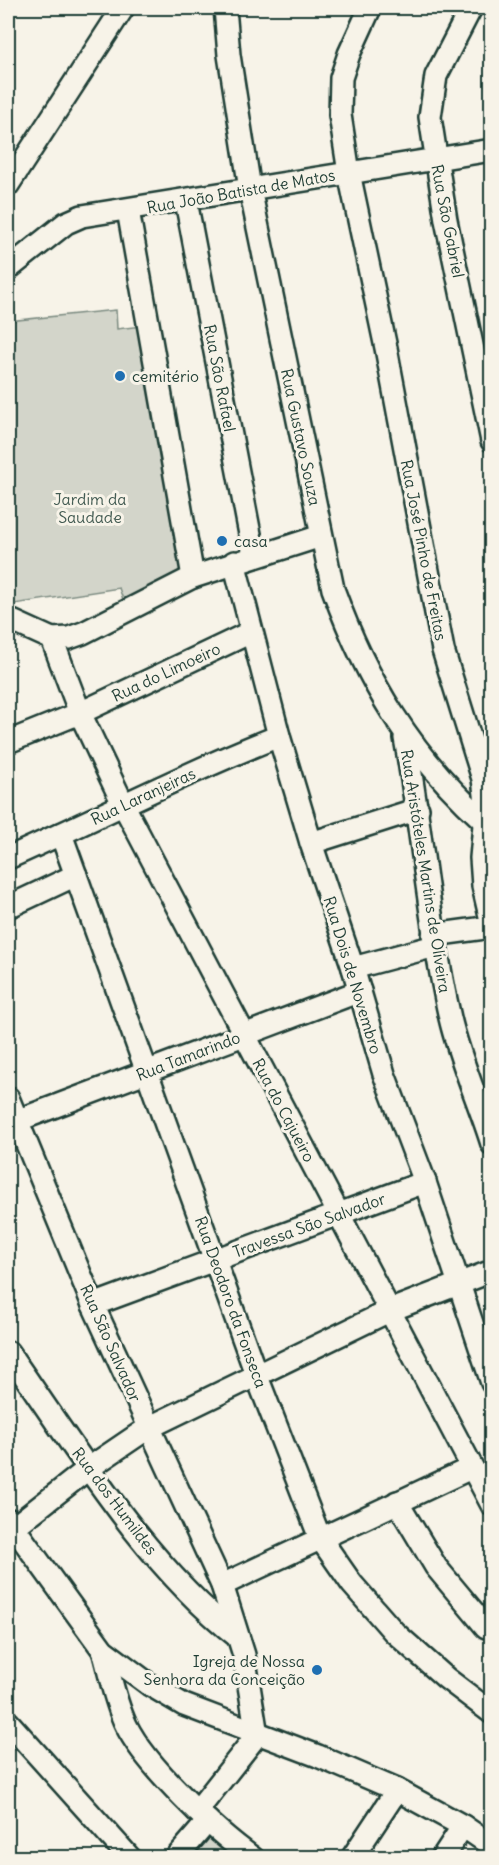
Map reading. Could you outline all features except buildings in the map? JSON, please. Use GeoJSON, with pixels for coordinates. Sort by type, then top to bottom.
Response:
{"type":"FeatureCollection","features":[{"type":"Feature","properties":{"kind":"street"},"geometry":{"type":"LineString","coordinates":[[8,185],[123,8]]}},
{"type":"Feature","properties":{"kind":"street"},"geometry":{"type":"LineString","coordinates":[[226,18],[240,8]]}},
{"type":"Feature","properties":{"kind":"street","name":"Rua José Pinho de Freitas"},"geometry":{"type":"LineString","coordinates":[[370,8],[349,54],[340,91],[348,173],[386,348],[443,650],[456,699],[483,778],[488,822],[481,858],[483,886],[492,926]]}},
{"type":"Feature","properties":{"kind":"street","name":"Rua São Gabriel"},"geometry":{"type":"LineString","coordinates":[[471,8],[436,75],[430,117],[436,158],[492,441]]}},
{"type":"Feature","properties":{"kind":"street","name":"Rua Gustavo Souza"},"geometry":{"type":"LineString","coordinates":[[226,18],[231,73],[250,189],[333,589],[351,639],[373,683],[405,735],[438,777],[488,822]]}},
{"type":"Feature","properties":{"kind":"street","name":"Rua João Batista de Matos"},"geometry":{"type":"LineString","coordinates":[[8,269],[66,223],[82,216],[492,150]]}},
{"type":"Feature","properties":{"kind":"street","name":"Rua São Rafael"},"geometry":{"type":"LineString","coordinates":[[186,201],[254,555]]}},
{"type":"Feature","properties":{"kind":"street"},"geometry":{"type":"LineString","coordinates":[[128,210],[193,577]]}},
{"type":"Feature","properties":{"kind":"street"},"geometry":{"type":"LineString","coordinates":[[8,619],[52,639],[69,638],[193,577],[254,555],[321,536]]}},
{"type":"Feature","properties":{"kind":"street","name":"Rua Dois de Novembro"},"geometry":{"type":"LineString","coordinates":[[234,562],[279,736],[311,843],[353,968],[384,1074],[425,1182],[492,1383]]}},
{"type":"Feature","properties":{"kind":"street","name":"Rua do Limoeiro"},"geometry":{"type":"LineString","coordinates":[[80,713],[251,632]]}},
{"type":"Feature","properties":{"kind":"street","name":"Rua do Cajueiro"},"geometry":{"type":"LineString","coordinates":[[52,639],[80,713],[124,806],[339,1215],[480,1474],[492,1506]]}},
{"type":"Feature","properties":{"kind":"street"},"geometry":{"type":"LineString","coordinates":[[8,742],[80,713]]}},
{"type":"Feature","properties":{"kind":"street","name":"Rua Aristóteles Martins de Oliveira"},"geometry":{"type":"LineString","coordinates":[[405,735],[418,809],[434,940],[451,1022],[492,1144]]}},
{"type":"Feature","properties":{"kind":"street","name":"Rua Laranjeiras"},"geometry":{"type":"LineString","coordinates":[[8,858],[221,759],[279,736]]}},
{"type":"Feature","properties":{"kind":"street"},"geometry":{"type":"LineString","coordinates":[[311,843],[418,809]]}},
{"type":"Feature","properties":{"kind":"street","name":"Rua Deodoro da Fonseca"},"geometry":{"type":"LineString","coordinates":[[61,834],[256,1374],[320,1538],[352,1584],[394,1632],[446,1678],[492,1713]]}},
{"type":"Feature","properties":{"kind":"street"},"geometry":{"type":"LineString","coordinates":[[8,907],[76,875]]}},
{"type":"Feature","properties":{"kind":"street"},"geometry":{"type":"LineString","coordinates":[[353,968],[434,940],[492,926]]}},
{"type":"Feature","properties":{"kind":"street","name":"Rua Tamarindo"},"geometry":{"type":"LineString","coordinates":[[16,1121],[360,991]]}},
{"type":"Feature","properties":{"kind":"street","name":"Rua São Salvador"},"geometry":{"type":"LineString","coordinates":[[8,1098],[93,1305],[222,1585],[238,1637],[257,1735]]}},
{"type":"Feature","properties":{"kind":"street","name":"Travessa São Salvador"},"geometry":{"type":"LineString","coordinates":[[93,1305],[425,1182]]}},
{"type":"Feature","properties":{"kind":"street"},"geometry":{"type":"LineString","coordinates":[[492,1270],[391,1310],[148,1428],[11,1523],[103,1650],[168,1697],[397,1790],[463,1826],[492,1846]]}},
{"type":"Feature","properties":{"kind":"street","name":"Rua dos Humildes"},"geometry":{"type":"LineString","coordinates":[[8,1352],[89,1468],[186,1592],[238,1637]]}},
{"type":"Feature","properties":{"kind":"street"},"geometry":{"type":"LineString","coordinates":[[222,1585],[397,1502],[480,1474]]}},
{"type":"Feature","properties":{"kind":"street"},"geometry":{"type":"LineString","coordinates":[[397,1502],[436,1567],[486,1627]]}},
{"type":"Feature","properties":{"kind":"street"},"geometry":{"type":"LineString","coordinates":[[103,1650],[120,1709],[132,1736],[203,1816],[253,1857]]}},
{"type":"Feature","properties":{"kind":"street"},"geometry":{"type":"LineString","coordinates":[[8,1722],[130,1857]]}},
{"type":"Feature","properties":{"kind":"street"},"geometry":{"type":"LineString","coordinates":[[176,1857],[257,1735]]}},
{"type":"Feature","properties":{"kind":"street"},"geometry":{"type":"LineString","coordinates":[[352,1857],[397,1790]]}},
{"type":"Feature","properties":{"kind":"street"},"geometry":{"type":"LineString","coordinates":[[442,1857],[463,1826]]}},
{"type":"Feature","properties":{"kind":"green space","name":"Jardim da Saudade"},"geometry":{"type":"Polygon","coordinates":[[[116,310],[117,329],[142,326],[186,571],[125,605],[119,588],[8,605],[8,321],[116,310]]]}},
{"type":"Feature","properties":{"kind":"green space"},"geometry":{"type":"Polygon","coordinates":[[[199,1835],[214,1837],[244,1858],[180,1858],[199,1835]]]}},
{"type":"Feature","properties":{"kind":"place","name":"cemitério"},"geometry":{"type":"Point","coordinates":[120,376]}},
{"type":"Feature","properties":{"kind":"place","name":"casa"},"geometry":{"type":"Point","coordinates":[222,541]}},
{"type":"Feature","properties":{"kind":"place","name":"Igreja de Nossa Senhora da Conceição"},"geometry":{"type":"Point","coordinates":[317,1670]}}]}
